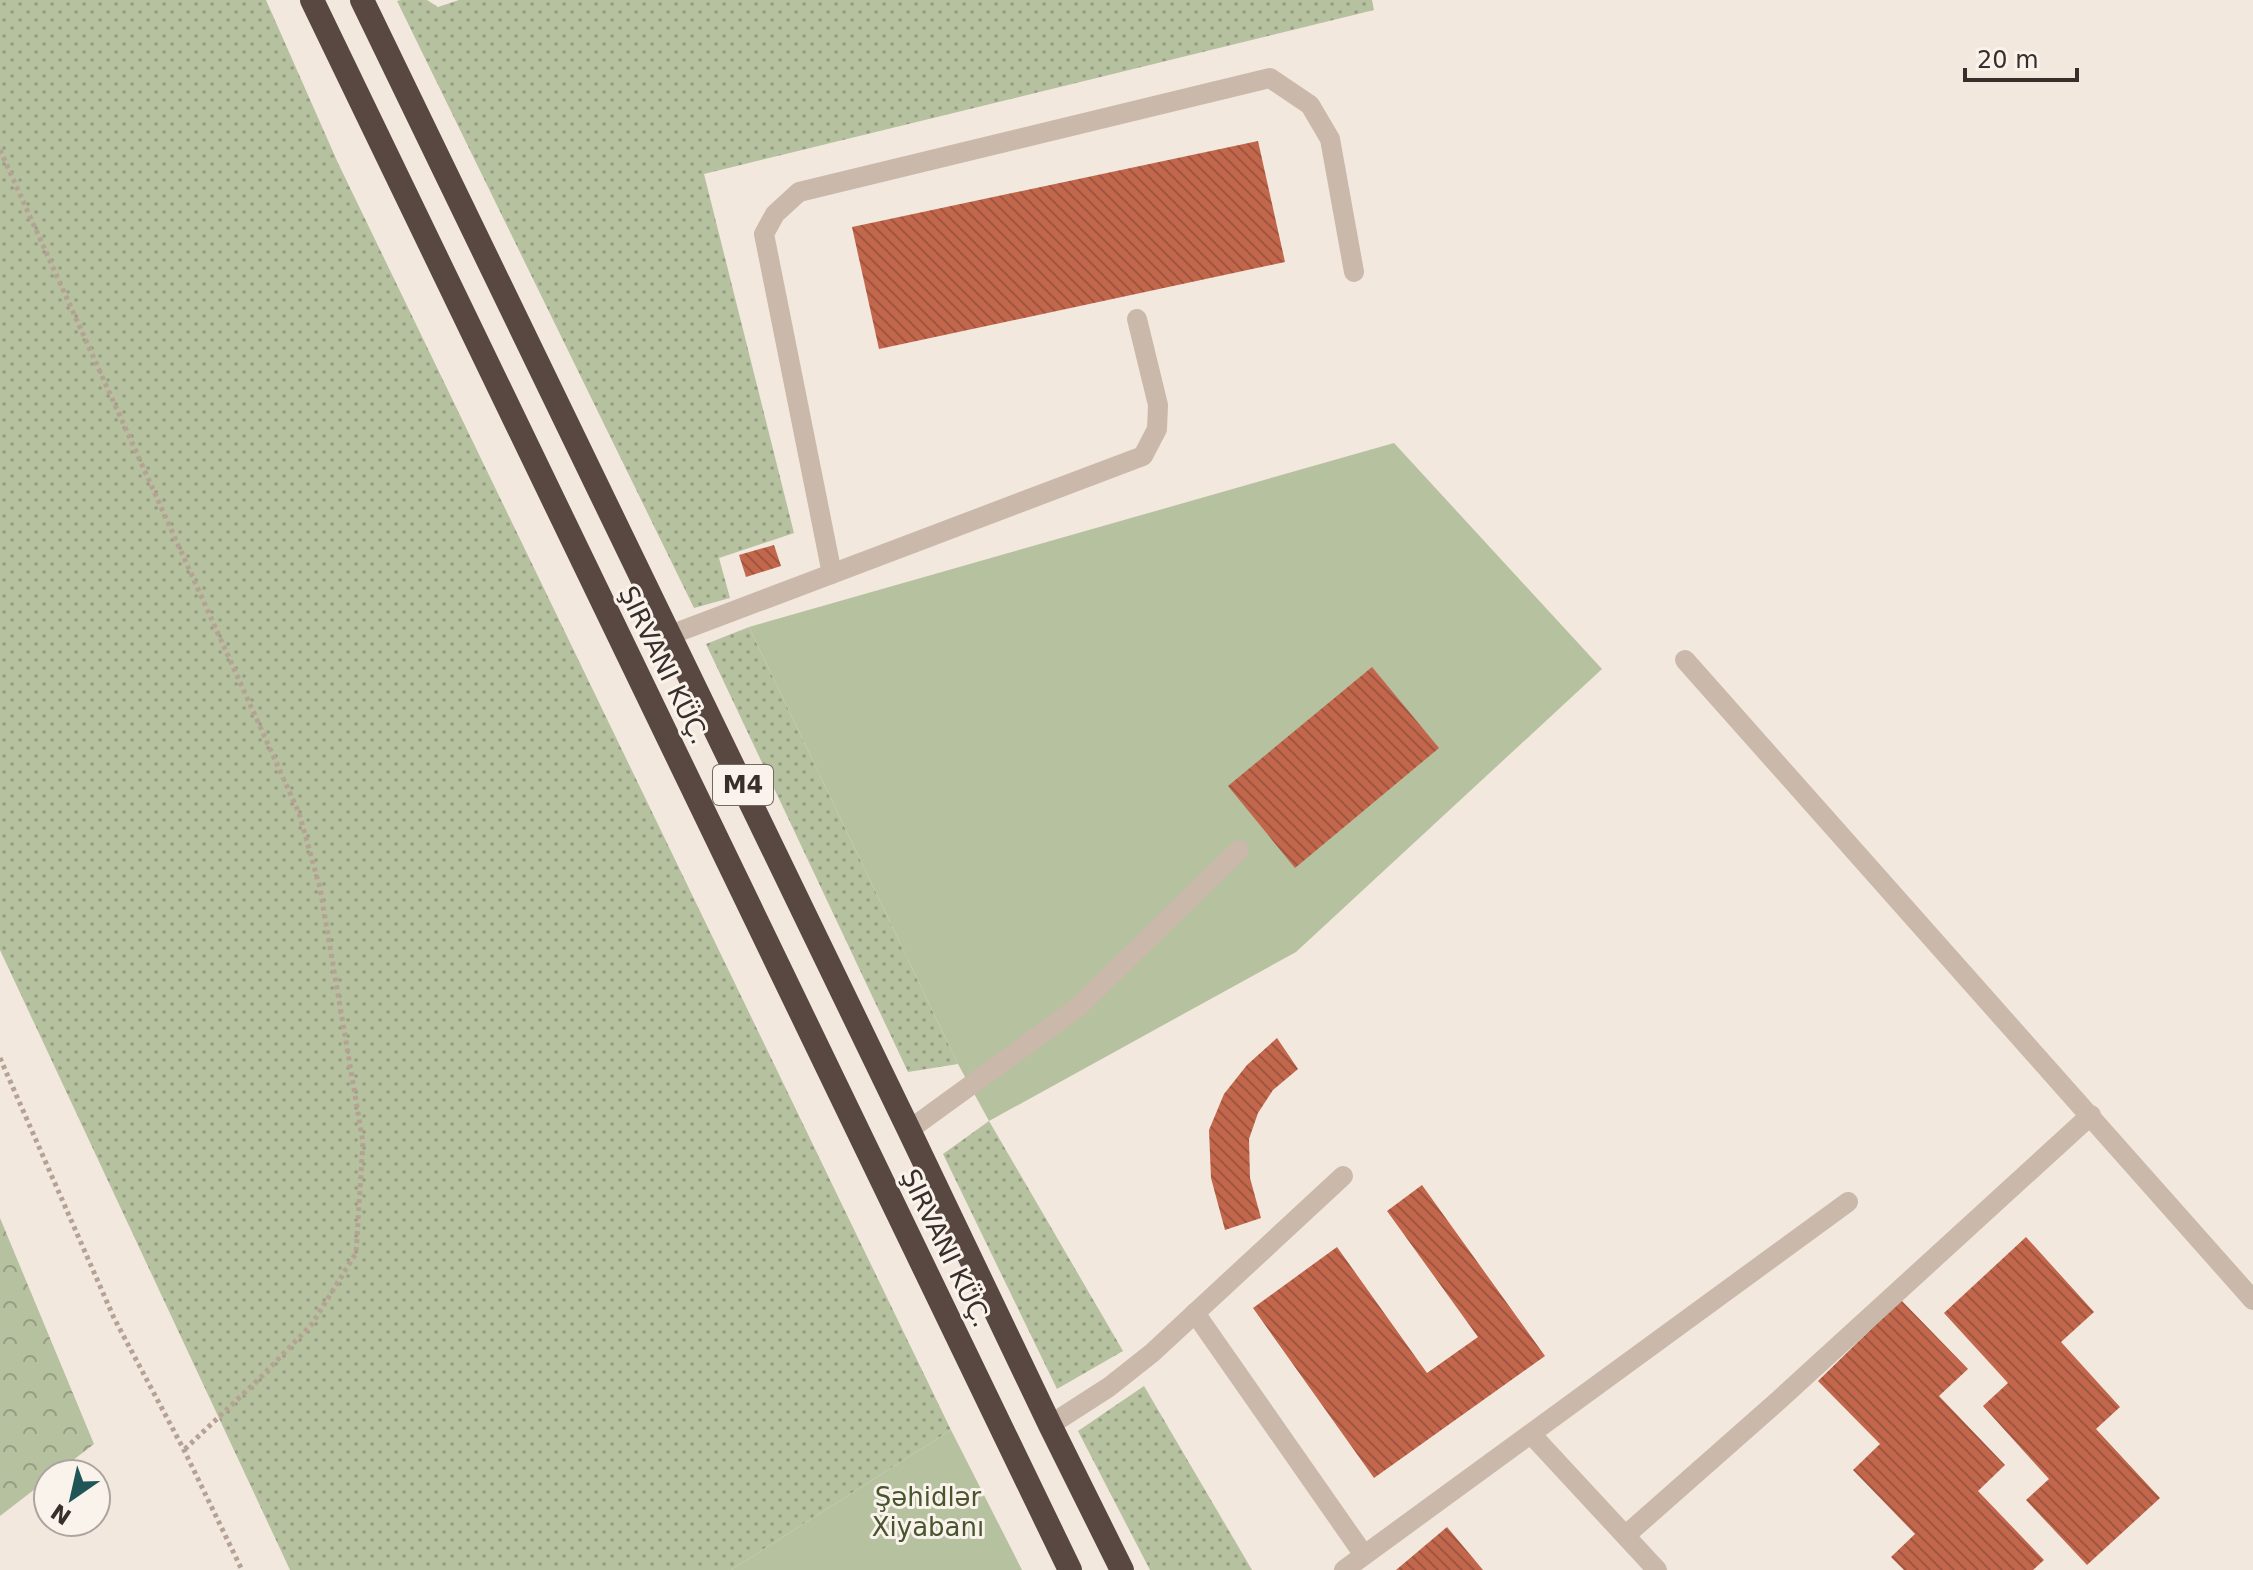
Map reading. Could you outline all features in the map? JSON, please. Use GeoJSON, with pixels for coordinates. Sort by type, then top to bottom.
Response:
{"type":"FeatureCollection","features":[{"type":"Feature","properties":{"kind":"highway","name":"ŞIRVANI KÜÇ."},"geometry":{"type":"LineString","coordinates":[[312,0],[1070,1570]]}},
{"type":"Feature","properties":{"kind":"highway","name":"M4"},"geometry":{"type":"LineString","coordinates":[[362,0],[1122,1570]]}},
{"type":"Feature","properties":{"kind":"lane"},"geometry":{"type":"LineString","coordinates":[[832,574],[764,234],[775,214],[799,192],[1270,78],[1310,105],[1330,139],[1354,272]]}},
{"type":"Feature","properties":{"kind":"lane"},"geometry":{"type":"LineString","coordinates":[[670,635],[1143,456],[1157,429],[1158,405],[1137,319]]}},
{"type":"Feature","properties":{"kind":"lane"},"geometry":{"type":"LineString","coordinates":[[1685,660],[2253,1300]]}},
{"type":"Feature","properties":{"kind":"lane"},"geometry":{"type":"LineString","coordinates":[[909,1130],[1077,1008],[1239,850]]}},
{"type":"Feature","properties":{"kind":"lane"},"geometry":{"type":"LineString","coordinates":[[1626,1535],[2091,1115]]}},
{"type":"Feature","properties":{"kind":"lane"},"geometry":{"type":"LineString","coordinates":[[1050,1425],[1109,1387],[1152,1353],[1343,1176]]}},
{"type":"Feature","properties":{"kind":"lane"},"geometry":{"type":"LineString","coordinates":[[1344,1570],[1848,1202]]}},
{"type":"Feature","properties":{"kind":"lane"},"geometry":{"type":"LineString","coordinates":[[1195,1313],[1364,1555]]}},
{"type":"Feature","properties":{"kind":"lane"},"geometry":{"type":"LineString","coordinates":[[1531,1434],[1657,1570]]}},
{"type":"Feature","properties":{"kind":"path"},"geometry":{"type":"LineString","coordinates":[[0,150],[299,813],[320,888],[363,1142],[356,1253],[312,1324],[184,1450]]}},
{"type":"Feature","properties":{"kind":"path"},"geometry":{"type":"LineString","coordinates":[[0,1058],[114,1318],[184,1450],[242,1570]]}},
{"type":"Feature","properties":{"kind":"green space"},"geometry":{"type":"Polygon","coordinates":[[[0,0],[266,0],[338,163],[951,1430],[731,1570],[290,1570],[0,950],[0,0]]]}},
{"type":"Feature","properties":{"kind":"green space"},"geometry":{"type":"Polygon","coordinates":[[[427,0],[438,7],[459,0],[1372,0],[1374,10],[704,174],[794,533],[719,558],[730,598],[694,608],[397,1],[427,0]]]}},
{"type":"Feature","properties":{"kind":"green space"},"geometry":{"type":"Polygon","coordinates":[[[1394,443],[1602,669],[1296,952],[989,1121],[958,1064],[749,627],[1394,443]]]}},
{"type":"Feature","properties":{"kind":"green space"},"geometry":{"type":"Polygon","coordinates":[[[749,627],[958,1064],[908,1072],[706,644],[749,627]]]}},
{"type":"Feature","properties":{"kind":"green space"},"geometry":{"type":"Polygon","coordinates":[[[989,1121],[1123,1351],[1057,1389],[943,1154],[989,1121]]]}},
{"type":"Feature","properties":{"kind":"green space"},"geometry":{"type":"Polygon","coordinates":[[[0,1218],[94,1444],[76,1458],[32,1458],[32,1491],[0,1516],[0,1218]]]}},
{"type":"Feature","properties":{"kind":"green space"},"geometry":{"type":"Polygon","coordinates":[[[1144,1386],[1252,1570],[1150,1570],[1078,1431],[1144,1386]]]}},
{"type":"Feature","properties":{"kind":"green space","name":"Şəhidlər Xiyabanı"},"geometry":{"type":"Polygon","coordinates":[[[951,1430],[1022,1570],[731,1570],[951,1430]]]}},
{"type":"Feature","properties":{"kind":"building"},"geometry":{"type":"Polygon","coordinates":[[[1258,141],[1285,262],[879,349],[852,227],[1258,141]]]}},
{"type":"Feature","properties":{"kind":"building"},"geometry":{"type":"Polygon","coordinates":[[[774,545],[781,566],[746,577],[739,555],[774,545]]]}},
{"type":"Feature","properties":{"kind":"building"},"geometry":{"type":"Polygon","coordinates":[[[1372,667],[1439,748],[1295,868],[1228,786],[1372,667]]]}},
{"type":"Feature","properties":{"kind":"building"},"geometry":{"type":"Polygon","coordinates":[[[1277,1038],[1298,1069],[1273,1090],[1258,1113],[1249,1139],[1250,1178],[1261,1218],[1225,1230],[1211,1178],[1209,1130],[1224,1094],[1247,1065],[1277,1038]]]}},
{"type":"Feature","properties":{"kind":"building"},"geometry":{"type":"Polygon","coordinates":[[[1422,1185],[1545,1356],[1374,1478],[1253,1308],[1337,1247],[1427,1373],[1478,1337],[1387,1211],[1422,1185]]]}},
{"type":"Feature","properties":{"kind":"building"},"geometry":{"type":"Polygon","coordinates":[[[2026,1237],[2094,1312],[2061,1342],[2120,1407],[2096,1429],[2160,1498],[2087,1565],[2026,1500],[2049,1479],[1983,1406],[2008,1383],[1944,1313],[2026,1237]]]}},
{"type":"Feature","properties":{"kind":"building"},"geometry":{"type":"Polygon","coordinates":[[[1901,1300],[1968,1369],[1939,1396],[2005,1465],[1978,1491],[2044,1560],[2033,1570],[1904,1570],[1891,1557],[1915,1534],[1853,1470],[1880,1444],[1818,1381],[1901,1300]]]}},
{"type":"Feature","properties":{"kind":"building"},"geometry":{"type":"Polygon","coordinates":[[[1447,1527],[1483,1570],[1396,1570],[1447,1527]]]}}]}
